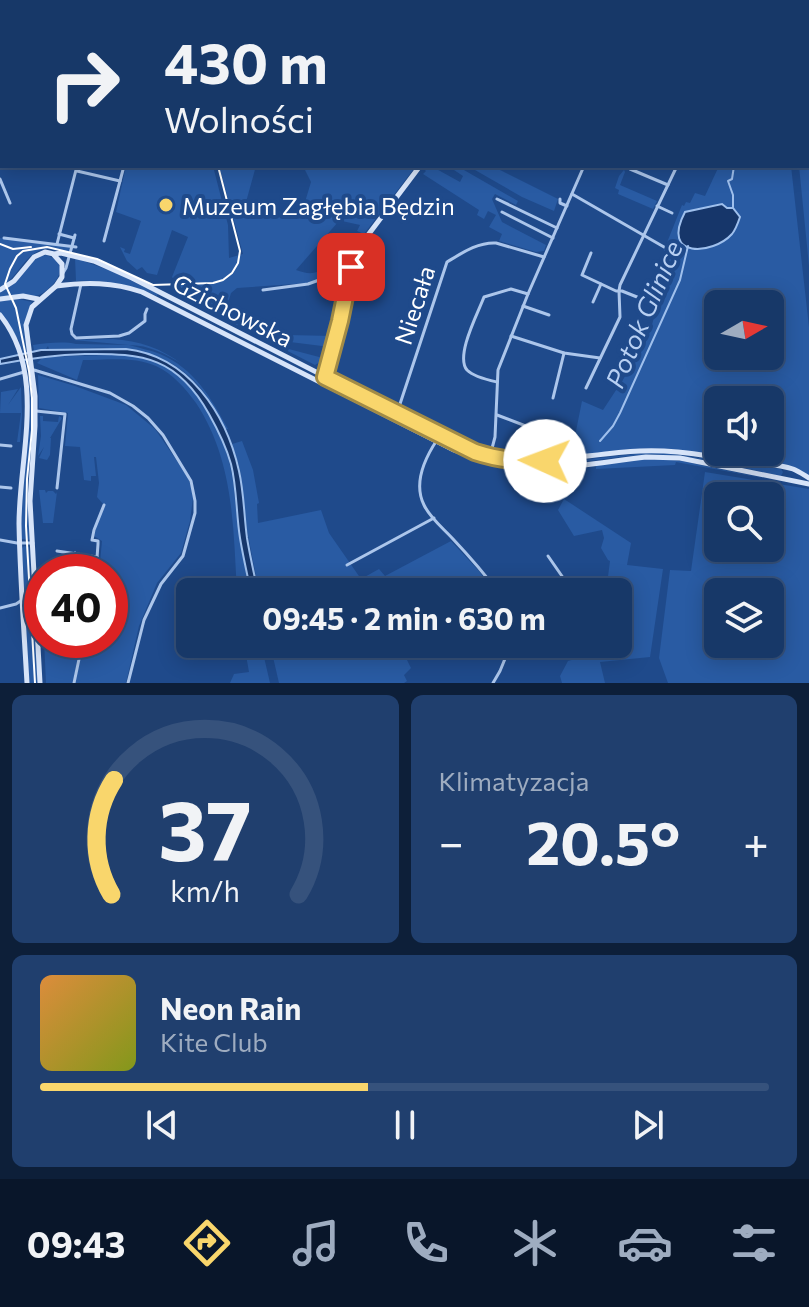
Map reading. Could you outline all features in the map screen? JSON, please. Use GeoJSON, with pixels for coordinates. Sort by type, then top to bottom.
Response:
{"type":"FeatureCollection","features":[{"type":"Feature","properties":{"kind":"street"},"geometry":{"type":"LineString","coordinates":[[57,244],[76,168],[120,181]]}},
{"type":"Feature","properties":{"kind":"street"},"geometry":{"type":"LineString","coordinates":[[104,241],[123,168]]}},
{"type":"Feature","properties":{"kind":"street"},"geometry":{"type":"LineString","coordinates":[[324,380],[352,259],[418,168]]}},
{"type":"Feature","properties":{"kind":"street"},"geometry":{"type":"LineString","coordinates":[[489,459],[495,437],[498,370],[583,168]]}},
{"type":"Feature","properties":{"kind":"street"},"geometry":{"type":"LineString","coordinates":[[630,168],[668,185]]}},
{"type":"Feature","properties":{"kind":"street"},"geometry":{"type":"LineString","coordinates":[[586,388],[620,317],[619,291],[676,168]]}},
{"type":"Feature","properties":{"kind":"street"},"geometry":{"type":"LineString","coordinates":[[0,179],[10,203]]}},
{"type":"Feature","properties":{"kind":"street"},"geometry":{"type":"LineString","coordinates":[[572,194],[664,247]]}},
{"type":"Feature","properties":{"kind":"street"},"geometry":{"type":"LineString","coordinates":[[497,199],[557,228]]}},
{"type":"Feature","properties":{"kind":"street"},"geometry":{"type":"LineString","coordinates":[[560,199],[560,203],[567,206]]}},
{"type":"Feature","properties":{"kind":"street"},"geometry":{"type":"LineString","coordinates":[[657,206],[672,213]]}},
{"type":"Feature","properties":{"kind":"street"},"geometry":{"type":"LineString","coordinates":[[502,212],[553,238]]}},
{"type":"Feature","properties":{"kind":"street"},"geometry":{"type":"LineString","coordinates":[[40,683],[30,482],[36,411],[26,325],[38,299],[56,286],[74,247],[75,236],[59,234]]}},
{"type":"Feature","properties":{"kind":"street"},"geometry":{"type":"LineString","coordinates":[[4,238],[74,247]]}},
{"type":"Feature","properties":{"kind":"street","name":"Niecała"},"geometry":{"type":"LineString","coordinates":[[397,413],[447,262],[488,242],[544,257]]}},
{"type":"Feature","properties":{"kind":"street"},"geometry":{"type":"LineString","coordinates":[[0,290],[11,284],[37,255],[45,252],[54,254],[62,264],[63,273]]}},
{"type":"Feature","properties":{"kind":"street"},"geometry":{"type":"LineString","coordinates":[[591,253],[582,275],[647,301]]}},
{"type":"Feature","properties":{"kind":"street","name":"Gzichowska"},"geometry":{"type":"LineString","coordinates":[[54,254],[94,261],[114,270],[438,438],[489,459],[518,467],[545,468],[646,457],[680,458],[809,481]]}},
{"type":"Feature","properties":{"kind":"street"},"geometry":{"type":"LineString","coordinates":[[263,290],[308,284],[336,274],[349,275]]}},
{"type":"Feature","properties":{"kind":"street","name":"Gzichowska"},"geometry":{"type":"LineString","coordinates":[[56,286],[92,282],[128,287],[194,313]]}},
{"type":"Feature","properties":{"kind":"street"},"geometry":{"type":"LineString","coordinates":[[81,283],[72,322],[73,337],[129,333],[145,321],[147,309]]}},
{"type":"Feature","properties":{"kind":"street"},"geometry":{"type":"LineString","coordinates":[[593,302],[601,284]]}},
{"type":"Feature","properties":{"kind":"street"},"geometry":{"type":"LineString","coordinates":[[497,382],[469,372],[464,364],[464,349],[484,297],[511,289],[528,294]]}},
{"type":"Feature","properties":{"kind":"street"},"geometry":{"type":"LineString","coordinates":[[0,299],[23,296],[38,299]]}},
{"type":"Feature","properties":{"kind":"street"},"geometry":{"type":"LineString","coordinates":[[523,306],[549,315]]}},
{"type":"Feature","properties":{"kind":"street"},"geometry":{"type":"LineString","coordinates":[[0,315],[19,348],[27,418],[20,509],[27,683]]}},
{"type":"Feature","properties":{"kind":"street"},"geometry":{"type":"LineString","coordinates":[[511,336],[564,353],[600,358]]}},
{"type":"Feature","properties":{"kind":"street"},"geometry":{"type":"LineString","coordinates":[[553,398],[564,353]]}},
{"type":"Feature","properties":{"kind":"street"},"geometry":{"type":"LineString","coordinates":[[32,367],[110,393],[133,406],[163,435],[191,481],[195,513],[183,556],[161,584],[146,614],[128,683]]}},
{"type":"Feature","properties":{"kind":"street"},"geometry":{"type":"LineString","coordinates":[[0,379],[23,369]]}},
{"type":"Feature","properties":{"kind":"street","name":"Gzichowska"},"geometry":{"type":"LineString","coordinates":[[324,380],[397,413],[438,438]]}},
{"type":"Feature","properties":{"kind":"street"},"geometry":{"type":"LineString","coordinates":[[36,411],[65,414],[57,488]]}},
{"type":"Feature","properties":{"kind":"street"},"geometry":{"type":"LineString","coordinates":[[497,415],[544,433]]}},
{"type":"Feature","properties":{"kind":"street"},"geometry":{"type":"LineString","coordinates":[[438,438],[425,458],[420,487],[422,501],[487,578]]}},
{"type":"Feature","properties":{"kind":"street"},"geometry":{"type":"LineString","coordinates":[[0,445],[11,446]]}},
{"type":"Feature","properties":{"kind":"street","name":"Gzichowska"},"geometry":{"type":"LineString","coordinates":[[489,459],[545,461],[658,450],[787,468],[809,481]]}},
{"type":"Feature","properties":{"kind":"street"},"geometry":{"type":"LineString","coordinates":[[785,479],[787,468]]}},
{"type":"Feature","properties":{"kind":"street"},"geometry":{"type":"LineString","coordinates":[[0,487],[11,488]]}},
{"type":"Feature","properties":{"kind":"street"},"geometry":{"type":"LineString","coordinates":[[97,554],[98,541],[92,540],[93,532],[104,505]]}},
{"type":"Feature","properties":{"kind":"street"},"geometry":{"type":"LineString","coordinates":[[347,565],[434,518]]}},
{"type":"Feature","properties":{"kind":"street"},"geometry":{"type":"LineString","coordinates":[[0,540],[33,543]]}},
{"type":"Feature","properties":{"kind":"street"},"geometry":{"type":"LineString","coordinates":[[57,551],[80,554]]}},
{"type":"Feature","properties":{"kind":"street"},"geometry":{"type":"LineString","coordinates":[[548,556],[563,578]]}},
{"type":"Feature","properties":{"kind":"street"},"geometry":{"type":"LineString","coordinates":[[0,608],[22,600]]}},
{"type":"Feature","properties":{"kind":"street"},"geometry":{"type":"LineString","coordinates":[[74,683],[79,658]]}},
{"type":"Feature","properties":{"kind":"street"},"geometry":{"type":"LineString","coordinates":[[493,683],[505,658]]}},
{"type":"Feature","properties":{"kind":"shaded area"},"geometry":{"type":"Polygon","coordinates":[[[126,168],[214,168],[228,225],[229,258],[243,254],[220,168],[255,168],[246,202],[296,216],[302,212],[311,182],[304,168],[414,168],[364,234],[357,231],[360,225],[338,222],[296,270],[311,273],[325,268],[329,275],[309,283],[237,288],[231,293],[228,303],[232,310],[231,318],[244,325],[251,316],[288,332],[287,335],[333,336],[330,347],[282,341],[281,347],[323,358],[315,365],[192,302],[172,277],[188,237],[172,230],[157,275],[147,273],[142,267],[137,270],[127,261],[120,247],[130,254],[141,221],[116,212],[126,168]]]}},
{"type":"Feature","properties":{"kind":"shaded area"},"geometry":{"type":"Polygon","coordinates":[[[423,168],[435,168],[460,182],[463,176],[451,168],[460,168],[518,201],[516,205],[495,194],[492,199],[502,222],[546,245],[544,251],[536,252],[499,241],[502,234],[489,227],[496,215],[488,211],[484,219],[477,215],[479,210],[423,174],[426,171],[423,168]]]}},
{"type":"Feature","properties":{"kind":"shaded area"},"geometry":{"type":"Polygon","coordinates":[[[471,168],[496,168],[558,199],[554,211],[471,168]]]}},
{"type":"Feature","properties":{"kind":"shaded area"},"geometry":{"type":"Polygon","coordinates":[[[718,168],[791,168],[809,327],[809,476],[784,466],[784,386],[704,386],[704,453],[632,449],[578,456],[576,431],[582,401],[603,410],[643,349],[655,313],[653,298],[664,250],[682,205],[690,203],[695,193],[705,196],[718,168]]]}},
{"type":"Feature","properties":{"kind":"shaded area"},"geometry":{"type":"Polygon","coordinates":[[[799,168],[809,168],[809,266],[799,168]]]}},
{"type":"Feature","properties":{"kind":"shaded area"},"geometry":{"type":"Polygon","coordinates":[[[624,170],[620,185],[657,201],[653,209],[618,194],[619,190],[615,188],[624,170]]]}},
{"type":"Feature","properties":{"kind":"shaded area"},"geometry":{"type":"Polygon","coordinates":[[[722,204],[733,208],[740,217],[732,234],[724,241],[702,249],[684,245],[679,238],[679,227],[685,212],[722,204]]]}},
{"type":"Feature","properties":{"kind":"shaded area"},"geometry":{"type":"Polygon","coordinates":[[[0,238],[70,247],[66,252],[46,249],[32,255],[0,287],[0,238]]]}},
{"type":"Feature","properties":{"kind":"shaded area"},"geometry":{"type":"Polygon","coordinates":[[[46,255],[54,259],[60,268],[52,285],[37,296],[0,297],[0,292],[33,261],[46,255]]]}},
{"type":"Feature","properties":{"kind":"shaded area"},"geometry":{"type":"Polygon","coordinates":[[[75,258],[114,272],[158,294],[117,284],[76,281],[75,258]]]}},
{"type":"Feature","properties":{"kind":"shaded area"},"geometry":{"type":"Polygon","coordinates":[[[19,299],[32,302],[25,331],[29,364],[26,364],[19,341],[0,312],[0,301],[19,299]]]}},
{"type":"Feature","properties":{"kind":"shaded area"},"geometry":{"type":"Polygon","coordinates":[[[113,339],[149,346],[182,364],[143,347],[73,340],[113,339]]]}},
{"type":"Feature","properties":{"kind":"shaded area"},"geometry":{"type":"Polygon","coordinates":[[[61,342],[129,345],[160,354],[183,368],[208,396],[228,429],[225,429],[195,382],[163,359],[126,349],[49,349],[48,346],[34,351],[33,345],[61,342]]]}},
{"type":"Feature","properties":{"kind":"shaded area"},"geometry":{"type":"Polygon","coordinates":[[[126,349],[148,354],[186,375],[214,409],[233,449],[255,578],[248,578],[229,457],[209,414],[185,381],[158,363],[125,355],[63,355],[0,364],[0,359],[41,350],[126,349]]]}},
{"type":"Feature","properties":{"kind":"shaded area"},"geometry":{"type":"Polygon","coordinates":[[[43,357],[142,357],[177,374],[189,386],[201,400],[225,448],[247,578],[236,578],[229,494],[218,448],[209,425],[183,387],[162,369],[139,361],[83,360],[77,380],[37,363],[43,357]]]}},
{"type":"Feature","properties":{"kind":"shaded area"},"geometry":{"type":"Polygon","coordinates":[[[38,375],[126,405],[155,429],[188,477],[193,498],[181,553],[157,583],[139,626],[126,683],[75,683],[80,658],[128,658],[128,554],[101,554],[102,541],[94,536],[103,504],[97,497],[96,457],[96,476],[91,476],[91,481],[84,480],[80,447],[65,446],[68,413],[39,408],[38,375]]]}},
{"type":"Feature","properties":{"kind":"shaded area"},"geometry":{"type":"Polygon","coordinates":[[[30,377],[34,415],[28,483],[30,540],[21,539],[28,418],[27,378],[30,377]]]}},
{"type":"Feature","properties":{"kind":"shaded area"},"geometry":{"type":"Polygon","coordinates":[[[21,387],[22,415],[20,442],[17,442],[21,413],[0,413],[1,392],[18,389],[8,405],[21,387]]]}},
{"type":"Feature","properties":{"kind":"shaded area"},"geometry":{"type":"Polygon","coordinates":[[[40,416],[43,416],[43,421],[58,422],[59,416],[62,418],[50,438],[47,460],[39,458],[44,447],[38,456],[40,416]]]}},
{"type":"Feature","properties":{"kind":"shaded area"},"geometry":{"type":"Polygon","coordinates":[[[242,441],[253,470],[259,503],[258,523],[321,510],[329,533],[360,578],[256,578],[240,470],[232,444],[242,441]]]}},
{"type":"Feature","properties":{"kind":"shaded area"},"geometry":{"type":"Polygon","coordinates":[[[655,452],[704,459],[658,455],[545,466],[513,464],[655,452]]]}},
{"type":"Feature","properties":{"kind":"shaded area"},"geometry":{"type":"Polygon","coordinates":[[[648,458],[682,461],[779,481],[676,462],[675,465],[596,469],[596,465],[648,458]]]}},
{"type":"Feature","properties":{"kind":"shaded area"},"geometry":{"type":"Polygon","coordinates":[[[734,466],[781,469],[781,476],[734,466]]]}},
{"type":"Feature","properties":{"kind":"shaded area"},"geometry":{"type":"Polygon","coordinates":[[[705,472],[766,482],[704,482],[704,562],[784,562],[784,485],[809,489],[809,683],[668,683],[659,658],[670,570],[691,571],[705,472]]]}},
{"type":"Feature","properties":{"kind":"shaded area"},"geometry":{"type":"Polygon","coordinates":[[[39,490],[57,492],[53,523],[43,523],[39,490]]]}},
{"type":"Feature","properties":{"kind":"shaded area"},"geometry":{"type":"Polygon","coordinates":[[[564,499],[631,543],[627,565],[663,569],[650,657],[600,662],[605,683],[562,683],[560,676],[568,661],[578,658],[632,658],[632,578],[608,578],[610,561],[601,548],[604,538],[602,530],[574,536],[558,510],[564,499]]]}},
{"type":"Feature","properties":{"kind":"shaded area"},"geometry":{"type":"Polygon","coordinates":[[[451,541],[484,578],[363,578],[379,569],[385,576],[451,541]]]}},
{"type":"Feature","properties":{"kind":"shaded area"},"geometry":{"type":"Polygon","coordinates":[[[29,547],[29,554],[24,554],[24,587],[22,548],[29,547]]]}},
{"type":"Feature","properties":{"kind":"shaded area"},"geometry":{"type":"Polygon","coordinates":[[[28,658],[36,658],[38,683],[29,683],[28,658]]]}},
{"type":"Feature","properties":{"kind":"shaded area"},"geometry":{"type":"Polygon","coordinates":[[[45,658],[78,658],[73,683],[46,683],[45,658]]]}},
{"type":"Feature","properties":{"kind":"shaded area"},"geometry":{"type":"Polygon","coordinates":[[[246,658],[264,658],[270,683],[230,683],[234,674],[249,672],[246,658]]]}},
{"type":"Feature","properties":{"kind":"shaded area"},"geometry":{"type":"Polygon","coordinates":[[[273,658],[406,658],[411,668],[404,675],[407,681],[404,683],[279,683],[273,658]]]}},
{"type":"Feature","properties":{"kind":"waterway","name":"Potok Glinice"},"geometry":{"type":"LineString","coordinates":[[733,207],[728,181],[732,179],[734,168]]}},
{"type":"Feature","properties":{"kind":"waterway","name":"Potok Glinice"},"geometry":{"type":"LineString","coordinates":[[600,441],[620,413],[680,280],[688,246]]}},
{"type":"Feature","properties":{"kind":"tram line"},"geometry":{"type":"LineString","coordinates":[[35,683],[26,526],[32,398],[16,308],[5,284],[10,269],[23,251],[47,247],[97,259],[153,285],[223,280],[238,263],[240,251],[219,168]]}},
{"type":"Feature","properties":{"kind":"tram line"},"geometry":{"type":"LineString","coordinates":[[0,244],[13,249],[31,247]]}},
{"type":"Feature","properties":{"kind":"place","name":"Muzeum Zagłębia Będzin"},"geometry":{"type":"Point","coordinates":[166,205]}},
{"type":"Feature","properties":{"kind":"route"},"geometry":{"type":"LineString","coordinates":[[351,267],[325,377],[475,452],[520,462],[545,461]]}}]}
